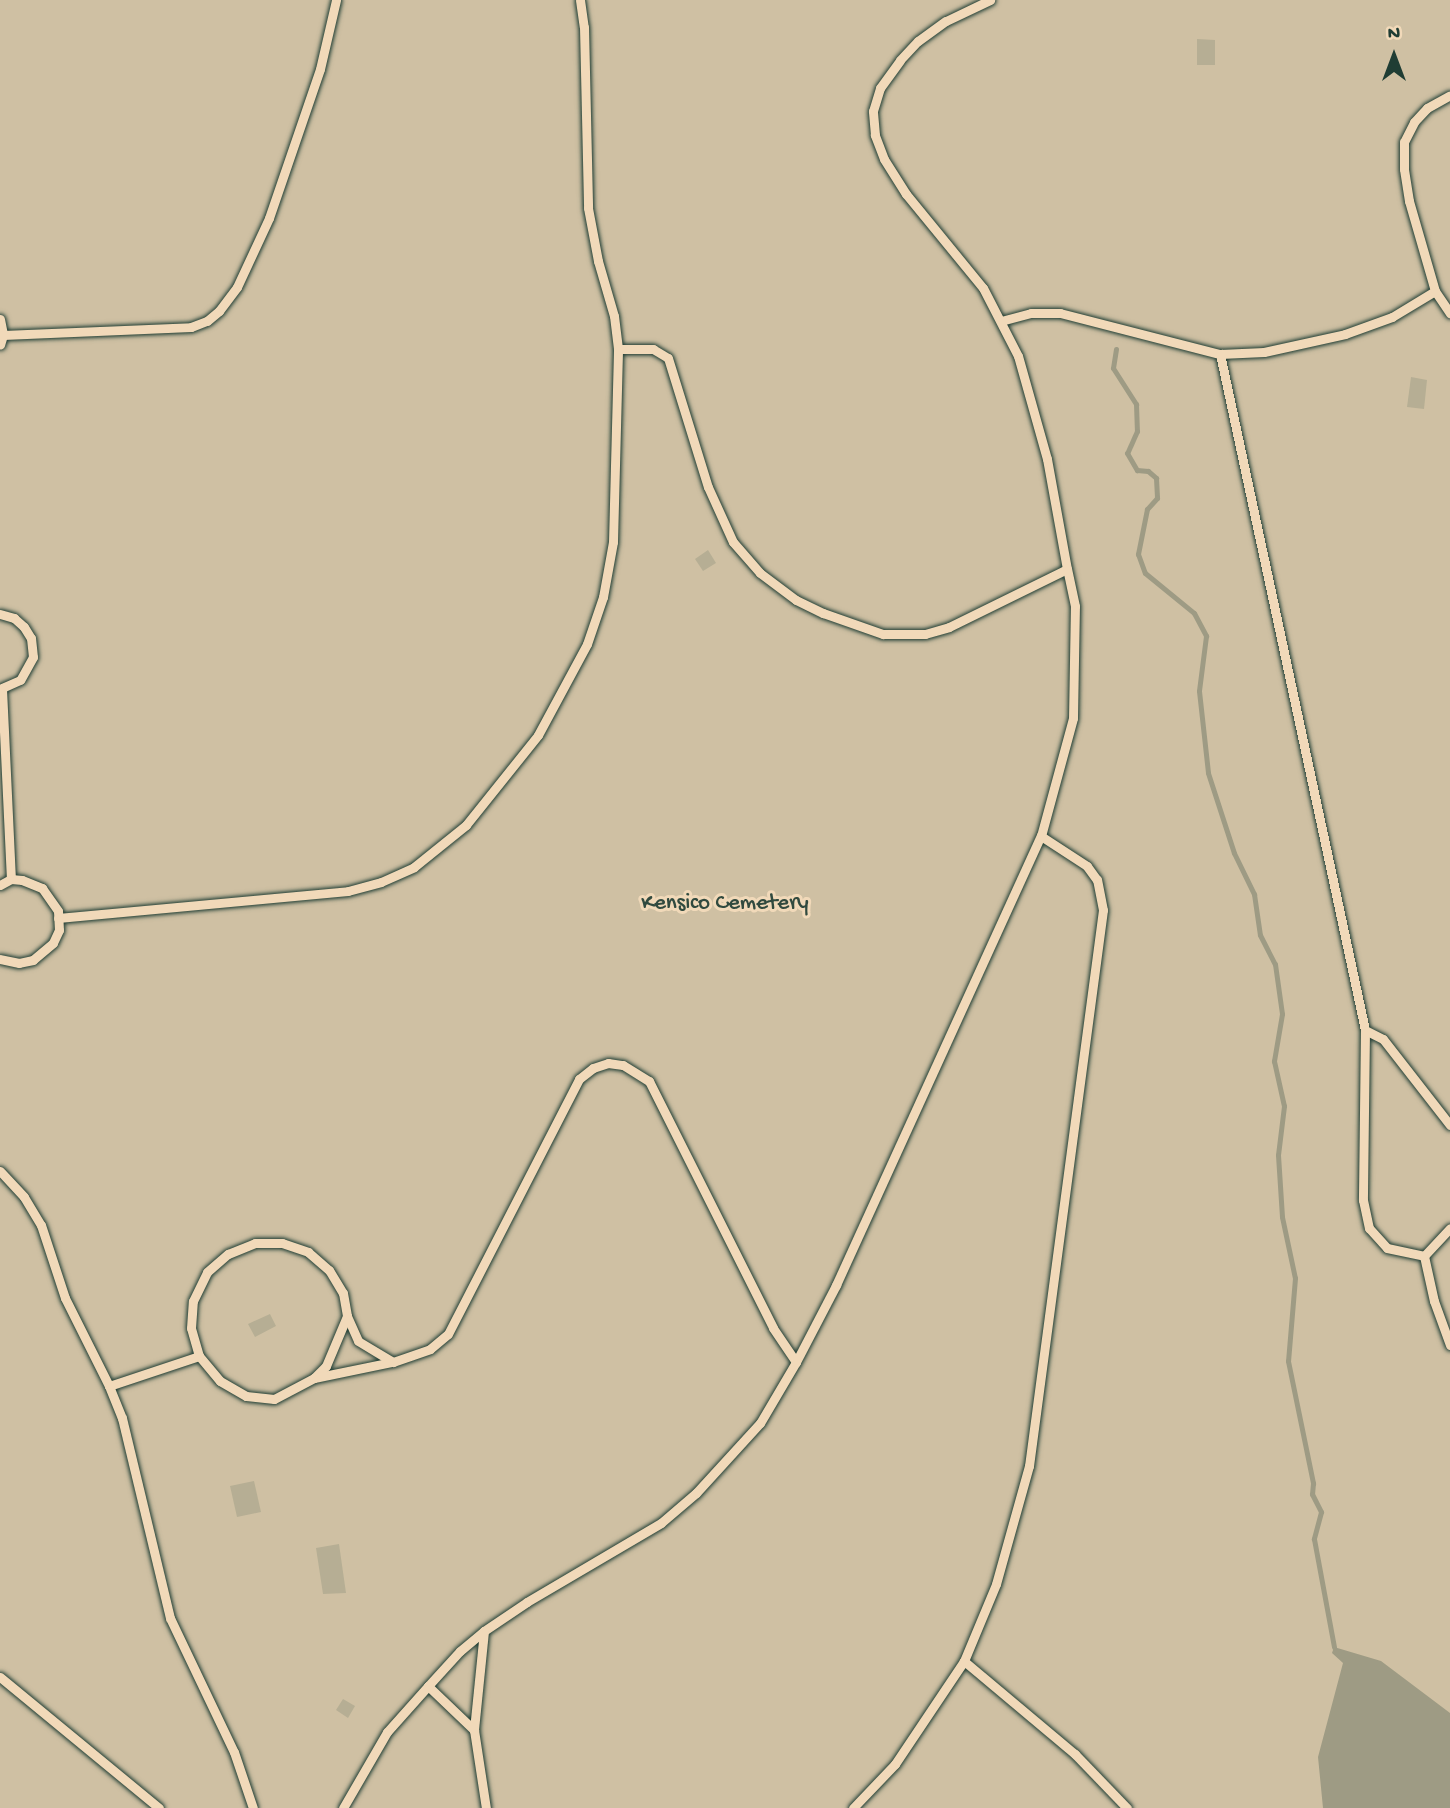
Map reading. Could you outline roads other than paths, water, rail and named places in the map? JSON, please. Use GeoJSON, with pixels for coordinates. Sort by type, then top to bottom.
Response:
{"type":"FeatureCollection","features":[{"type":"Feature","properties":{"kind":"lane"},"geometry":{"type":"LineString","coordinates":[[3,335],[191,327],[207,321],[219,311],[237,287],[269,218],[320,69],[336,0]]}},
{"type":"Feature","properties":{"kind":"lane"},"geometry":{"type":"LineString","coordinates":[[58,918],[348,891],[381,882],[414,867],[466,825],[538,736],[586,643],[603,597],[613,542],[618,349],[614,316],[598,261],[588,208],[585,39],[580,0]]}},
{"type":"Feature","properties":{"kind":"lane"},"geometry":{"type":"LineString","coordinates":[[343,1808],[387,1732],[460,1651],[527,1602],[662,1523],[696,1493],[760,1423],[796,1362],[836,1285],[1041,836],[1073,718],[1075,606],[1059,513],[1032,397],[1001,321],[982,288],[906,194],[884,159],[875,135],[873,111],[880,88],[918,41],[946,21],[990,0]]}},
{"type":"Feature","properties":{"kind":"lane"},"geometry":{"type":"LineString","coordinates":[[1450,95],[1427,108],[1414,122],[1404,142],[1404,169],[1409,201],[1435,291],[1450,313]]}},
{"type":"Feature","properties":{"kind":"lane"},"geometry":{"type":"LineString","coordinates":[[1001,321],[1031,313],[1060,313],[1220,354],[1264,352],[1345,334],[1392,317],[1435,291]]}},
{"type":"Feature","properties":{"kind":"lane"},"geometry":{"type":"LineString","coordinates":[[0,318],[3,335],[0,345]]}},
{"type":"Feature","properties":{"kind":"lane"},"geometry":{"type":"LineString","coordinates":[[618,349],[653,349],[668,358],[708,486],[733,542],[760,573],[796,600],[823,613],[883,634],[925,634],[949,627],[1067,569]]}},
{"type":"Feature","properties":{"kind":"lane"},"geometry":{"type":"LineString","coordinates":[[1220,354],[1365,1030],[1363,1200],[1369,1227],[1387,1248],[1424,1256]]}},
{"type":"Feature","properties":{"kind":"lane"},"geometry":{"type":"LineString","coordinates":[[0,614],[14,618],[24,627],[31,638],[33,657],[20,680],[1,689],[11,879]]}},
{"type":"Feature","properties":{"kind":"lane"},"geometry":{"type":"LineString","coordinates":[[853,1808],[895,1764],[964,1661],[996,1584],[1029,1466],[1103,910],[1097,880],[1087,866],[1041,836]]}},
{"type":"Feature","properties":{"kind":"lane"},"geometry":{"type":"LineString","coordinates":[[0,885],[11,879],[22,880],[42,888],[52,898],[58,918],[58,930],[46,952],[33,960],[19,963],[0,959]]}},
{"type":"Feature","properties":{"kind":"lane"},"geometry":{"type":"LineString","coordinates":[[1365,1030],[1383,1039],[1450,1125]]}},
{"type":"Feature","properties":{"kind":"lane"},"geometry":{"type":"LineString","coordinates":[[394,1362],[358,1341],[347,1316],[343,1293],[330,1270],[308,1252],[282,1243],[254,1243],[228,1254],[207,1272],[193,1301],[191,1328],[199,1356],[219,1381],[246,1395],[274,1399],[314,1378],[394,1362],[430,1349],[448,1334],[579,1079],[593,1068],[608,1063],[636,1070],[649,1081],[773,1328],[796,1362]]}},
{"type":"Feature","properties":{"kind":"lane"},"geometry":{"type":"LineString","coordinates":[[0,1171],[24,1196],[41,1225],[65,1298],[122,1418],[170,1618],[234,1752],[253,1808]]}},
{"type":"Feature","properties":{"kind":"lane"},"geometry":{"type":"LineString","coordinates":[[1424,1256],[1450,1228]]}},
{"type":"Feature","properties":{"kind":"lane"},"geometry":{"type":"LineString","coordinates":[[1424,1256],[1434,1301],[1450,1345]]}},
{"type":"Feature","properties":{"kind":"lane"},"geometry":{"type":"LineString","coordinates":[[314,1378],[335,1350],[347,1316]]}},
{"type":"Feature","properties":{"kind":"lane"},"geometry":{"type":"LineString","coordinates":[[109,1386],[199,1356]]}},
{"type":"Feature","properties":{"kind":"lane"},"geometry":{"type":"LineString","coordinates":[[484,1631],[474,1730],[486,1808]]}},
{"type":"Feature","properties":{"kind":"lane"},"geometry":{"type":"LineString","coordinates":[[964,1661],[1075,1754],[1127,1808]]}},
{"type":"Feature","properties":{"kind":"lane"},"geometry":{"type":"LineString","coordinates":[[0,1677],[159,1808]]}},
{"type":"Feature","properties":{"kind":"lane"},"geometry":{"type":"LineString","coordinates":[[428,1686],[474,1730]]}},
{"type":"Feature","properties":{"kind":"waterway"},"geometry":{"type":"LineString","coordinates":[[1116,349],[1113,368],[1136,404],[1137,431],[1127,453],[1137,470],[1148,471],[1156,478],[1157,498],[1147,509],[1138,554],[1145,573],[1194,613],[1206,636],[1199,691],[1208,773],[1234,853],[1254,894],[1260,935],[1275,964],[1282,1014],[1274,1061],[1284,1106],[1278,1155],[1282,1217],[1295,1278],[1288,1361],[1313,1483],[1312,1494],[1321,1512],[1314,1539],[1334,1647]]}},
{"type":"Feature","properties":{"kind":"park label","name":"Kensico Cemetery"},"geometry":{"type":"Point","coordinates":[725,904]}}]}
